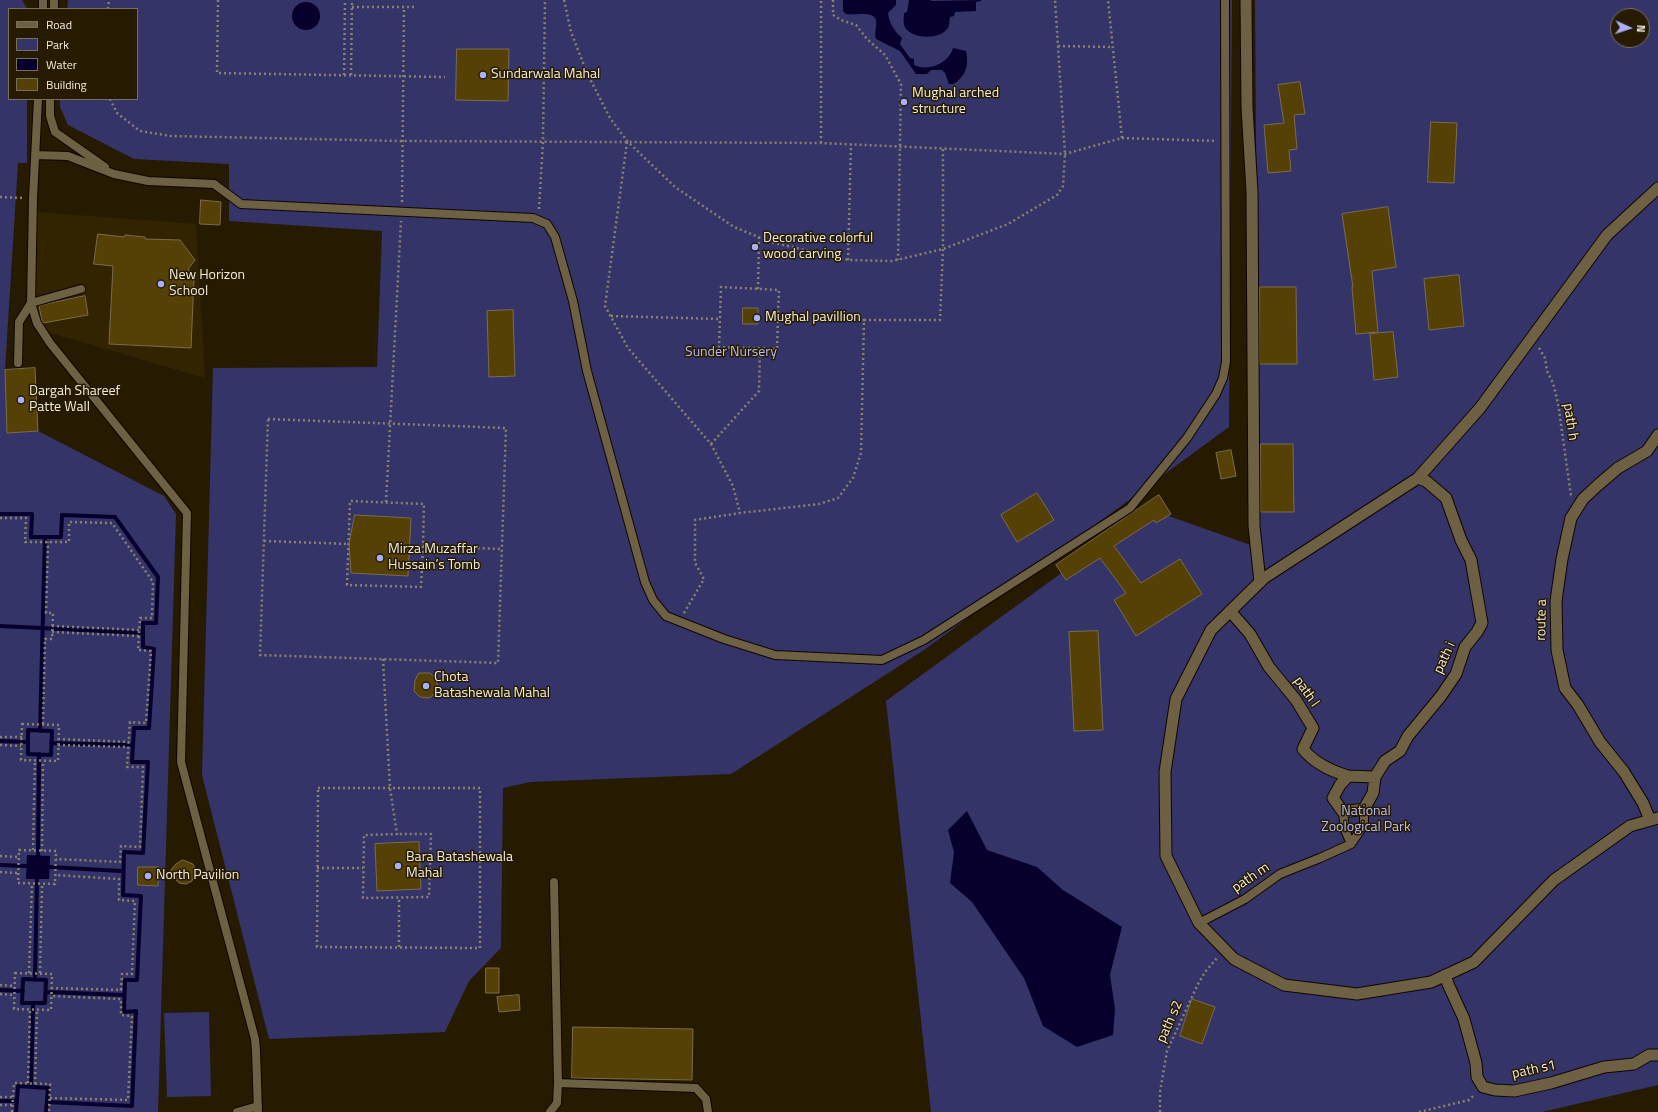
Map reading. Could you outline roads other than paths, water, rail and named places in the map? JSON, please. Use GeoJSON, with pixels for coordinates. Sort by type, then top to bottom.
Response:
{"type":"FeatureCollection","features":[{"type":"Feature","properties":{"kind":"street"},"geometry":{"type":"LineString","coordinates":[[1246,0],[1247,107],[1252,192],[1254,526],[1260,582]]}},
{"type":"Feature","properties":{"kind":"street"},"geometry":{"type":"LineString","coordinates":[[1654,819],[1630,826],[1554,880],[1474,962],[1431,982],[1357,994],[1284,985],[1234,959],[1199,923],[1166,856],[1165,772],[1176,699],[1211,630],[1260,582],[1418,478],[1480,408],[1607,235],[1658,188]]}},
{"type":"Feature","properties":{"kind":"street","name":"route a"},"geometry":{"type":"LineString","coordinates":[[1654,819],[1624,772],[1600,742],[1578,705],[1565,688],[1556,650],[1556,601],[1562,559],[1573,514],[1583,499],[1598,485],[1618,468],[1647,451],[1658,435]]}},
{"type":"Feature","properties":{"kind":"street","name":"path i"},"geometry":{"type":"LineString","coordinates":[[1364,809],[1373,793],[1375,777],[1385,761],[1400,751],[1408,736],[1441,696],[1456,674],[1465,647],[1477,632],[1482,622],[1471,560],[1460,540],[1446,498],[1426,481],[1418,478]]}},
{"type":"Feature","properties":{"kind":"street","name":"path l"},"geometry":{"type":"LineString","coordinates":[[1230,611],[1250,634],[1269,667],[1296,700],[1313,728],[1303,749],[1321,765],[1332,771],[1348,776]]}},
{"type":"Feature","properties":{"kind":"street"},"geometry":{"type":"LineString","coordinates":[[1364,809],[1343,812],[1333,798],[1340,785],[1348,776],[1375,777]]}},
{"type":"Feature","properties":{"kind":"street","name":"path s1"},"geometry":{"type":"LineString","coordinates":[[1445,975],[1464,1019],[1476,1063],[1477,1077],[1483,1087],[1514,1091],[1551,1083],[1604,1067],[1634,1064],[1649,1056],[1658,1056]]}},
{"type":"Feature","properties":{"kind":"lane"},"geometry":{"type":"LineString","coordinates":[[35,155],[68,156],[114,174],[148,181],[214,184],[242,204],[533,218],[547,224],[555,237],[573,301],[587,371],[645,582],[654,600],[666,616],[724,639],[775,654],[882,660],[924,640],[1130,508],[1187,438],[1216,394],[1223,378],[1226,362],[1225,0]]}},
{"type":"Feature","properties":{"kind":"lane"},"geometry":{"type":"LineString","coordinates":[[38,100],[33,198],[31,303],[36,323],[50,343],[187,513],[181,762],[255,1039],[258,1109],[237,1112]]}},
{"type":"Feature","properties":{"kind":"lane"},"geometry":{"type":"LineString","coordinates":[[50,100],[50,116],[55,132],[114,174]]}},
{"type":"Feature","properties":{"kind":"lane"},"geometry":{"type":"LineString","coordinates":[[18,363],[19,322],[31,303],[81,289]]}},
{"type":"Feature","properties":{"kind":"lane"},"geometry":{"type":"LineString","coordinates":[[1343,812],[1344,830],[1351,844],[1364,825],[1364,809]]}},
{"type":"Feature","properties":{"kind":"lane","name":"path m"},"geometry":{"type":"LineString","coordinates":[[1199,923],[1245,899],[1280,874],[1351,844]]}},
{"type":"Feature","properties":{"kind":"lane"},"geometry":{"type":"LineString","coordinates":[[550,1112],[557,1103],[558,1083],[554,882]]}},
{"type":"Feature","properties":{"kind":"lane"},"geometry":{"type":"LineString","coordinates":[[558,1083],[696,1088],[706,1099],[708,1112]]}},
{"type":"Feature","properties":{"kind":"water"},"geometry":{"type":"Polygon","coordinates":[[[843,0],[896,0],[896,5],[888,13],[889,17],[893,27],[902,38],[900,44],[910,58],[914,59],[914,65],[920,67],[932,67],[938,65],[947,58],[953,48],[966,51],[967,66],[964,74],[953,84],[949,84],[945,73],[942,70],[931,70],[927,74],[916,74],[900,51],[876,39],[876,20],[874,17],[867,14],[846,14],[843,11],[843,0]]]}},
{"type":"Feature","properties":{"kind":"water"},"geometry":{"type":"Polygon","coordinates":[[[909,0],[981,1],[976,2],[976,11],[955,12],[954,16],[950,17],[949,26],[944,32],[939,35],[928,37],[916,35],[905,28],[904,13],[907,12],[909,0]]]}},
{"type":"Feature","properties":{"kind":"water"},"geometry":{"type":"Polygon","coordinates":[[[306,2],[316,6],[320,16],[316,26],[306,30],[296,26],[292,16],[296,6],[306,2]]]}},
{"type":"Feature","properties":{"kind":"water"},"geometry":{"type":"Polygon","coordinates":[[[967,811],[987,850],[1037,867],[1063,890],[1122,927],[1110,975],[1115,1009],[1113,1035],[1077,1047],[1043,1026],[1024,978],[972,902],[950,883],[954,852],[948,830],[967,811]]]}},
{"type":"Feature","properties":{"kind":"water"},"geometry":{"type":"Polygon","coordinates":[[[27,855],[50,856],[49,879],[26,879],[27,855]]]}},
{"type":"Feature","properties":{"kind":"waterway"},"geometry":{"type":"LineString","coordinates":[[0,514],[32,514],[31,537],[61,537],[62,515],[115,517],[158,577],[156,623],[143,623],[143,647],[154,649],[149,728],[134,728],[132,762],[148,762],[143,853],[124,852],[123,895],[141,896],[137,980],[125,980],[124,1012],[136,1011],[132,1106],[47,1102]]}},
{"type":"Feature","properties":{"kind":"waterway"},"geometry":{"type":"LineString","coordinates":[[40,731],[45,537]]}},
{"type":"Feature","properties":{"kind":"waterway"},"geometry":{"type":"LineString","coordinates":[[0,626],[143,633]]}},
{"type":"Feature","properties":{"kind":"waterway"},"geometry":{"type":"LineString","coordinates":[[28,730],[52,731],[51,755],[28,754],[28,730]]}},
{"type":"Feature","properties":{"kind":"waterway"},"geometry":{"type":"LineString","coordinates":[[0,741],[28,742]]}},
{"type":"Feature","properties":{"kind":"waterway"},"geometry":{"type":"LineString","coordinates":[[51,743],[133,745]]}},
{"type":"Feature","properties":{"kind":"waterway"},"geometry":{"type":"LineString","coordinates":[[38,856],[39,754]]}},
{"type":"Feature","properties":{"kind":"waterway"},"geometry":{"type":"LineString","coordinates":[[0,865],[26,866]]}},
{"type":"Feature","properties":{"kind":"waterway"},"geometry":{"type":"LineString","coordinates":[[49,867],[121,871]]}},
{"type":"Feature","properties":{"kind":"waterway"},"geometry":{"type":"LineString","coordinates":[[35,977],[37,879]]}},
{"type":"Feature","properties":{"kind":"waterway"},"geometry":{"type":"LineString","coordinates":[[23,979],[46,980],[45,1003],[22,1003],[23,979]]}},
{"type":"Feature","properties":{"kind":"waterway"},"geometry":{"type":"LineString","coordinates":[[0,990],[23,991]]}},
{"type":"Feature","properties":{"kind":"waterway"},"geometry":{"type":"LineString","coordinates":[[46,992],[124,995]]}},
{"type":"Feature","properties":{"kind":"waterway"},"geometry":{"type":"LineString","coordinates":[[31,1085],[33,1005]]}},
{"type":"Feature","properties":{"kind":"waterway"},"geometry":{"type":"LineString","coordinates":[[16,1112],[18,1086],[48,1088],[46,1112]]}},
{"type":"Feature","properties":{"kind":"waterway"},"geometry":{"type":"LineString","coordinates":[[0,1101],[17,1101]]}},
{"type":"Feature","properties":{"kind":"place","name":"Sundarwala Mahal"},"geometry":{"type":"Point","coordinates":[483,75]}},
{"type":"Feature","properties":{"kind":"place","name":"Mughal arched structure"},"geometry":{"type":"Point","coordinates":[904,102]}},
{"type":"Feature","properties":{"kind":"place","name":"Decorative colorful wood carving"},"geometry":{"type":"Point","coordinates":[755,247]}},
{"type":"Feature","properties":{"kind":"place","name":"New Horizon School"},"geometry":{"type":"Point","coordinates":[161,284]}},
{"type":"Feature","properties":{"kind":"place","name":"Mughal pavillion"},"geometry":{"type":"Point","coordinates":[757,318]}},
{"type":"Feature","properties":{"kind":"place","name":"Dargah Shareef Patte Wall"},"geometry":{"type":"Point","coordinates":[21,400]}},
{"type":"Feature","properties":{"kind":"place","name":"Mirza Muzaffar Hussain’s Tomb"},"geometry":{"type":"Point","coordinates":[380,558]}},
{"type":"Feature","properties":{"kind":"place","name":"Chota Batashewala Mahal"},"geometry":{"type":"Point","coordinates":[426,686]}},
{"type":"Feature","properties":{"kind":"place","name":"Bara Batashewala Mahal"},"geometry":{"type":"Point","coordinates":[398,866]}},
{"type":"Feature","properties":{"kind":"place","name":"North Pavilion"},"geometry":{"type":"Point","coordinates":[148,876]}},
{"type":"Feature","properties":{"kind":"park label","name":"Sunder Nursery"},"geometry":{"type":"Point","coordinates":[731,353]}},
{"type":"Feature","properties":{"kind":"park label","name":"National Zoological Park"},"geometry":{"type":"Point","coordinates":[1366,820]}}]}
